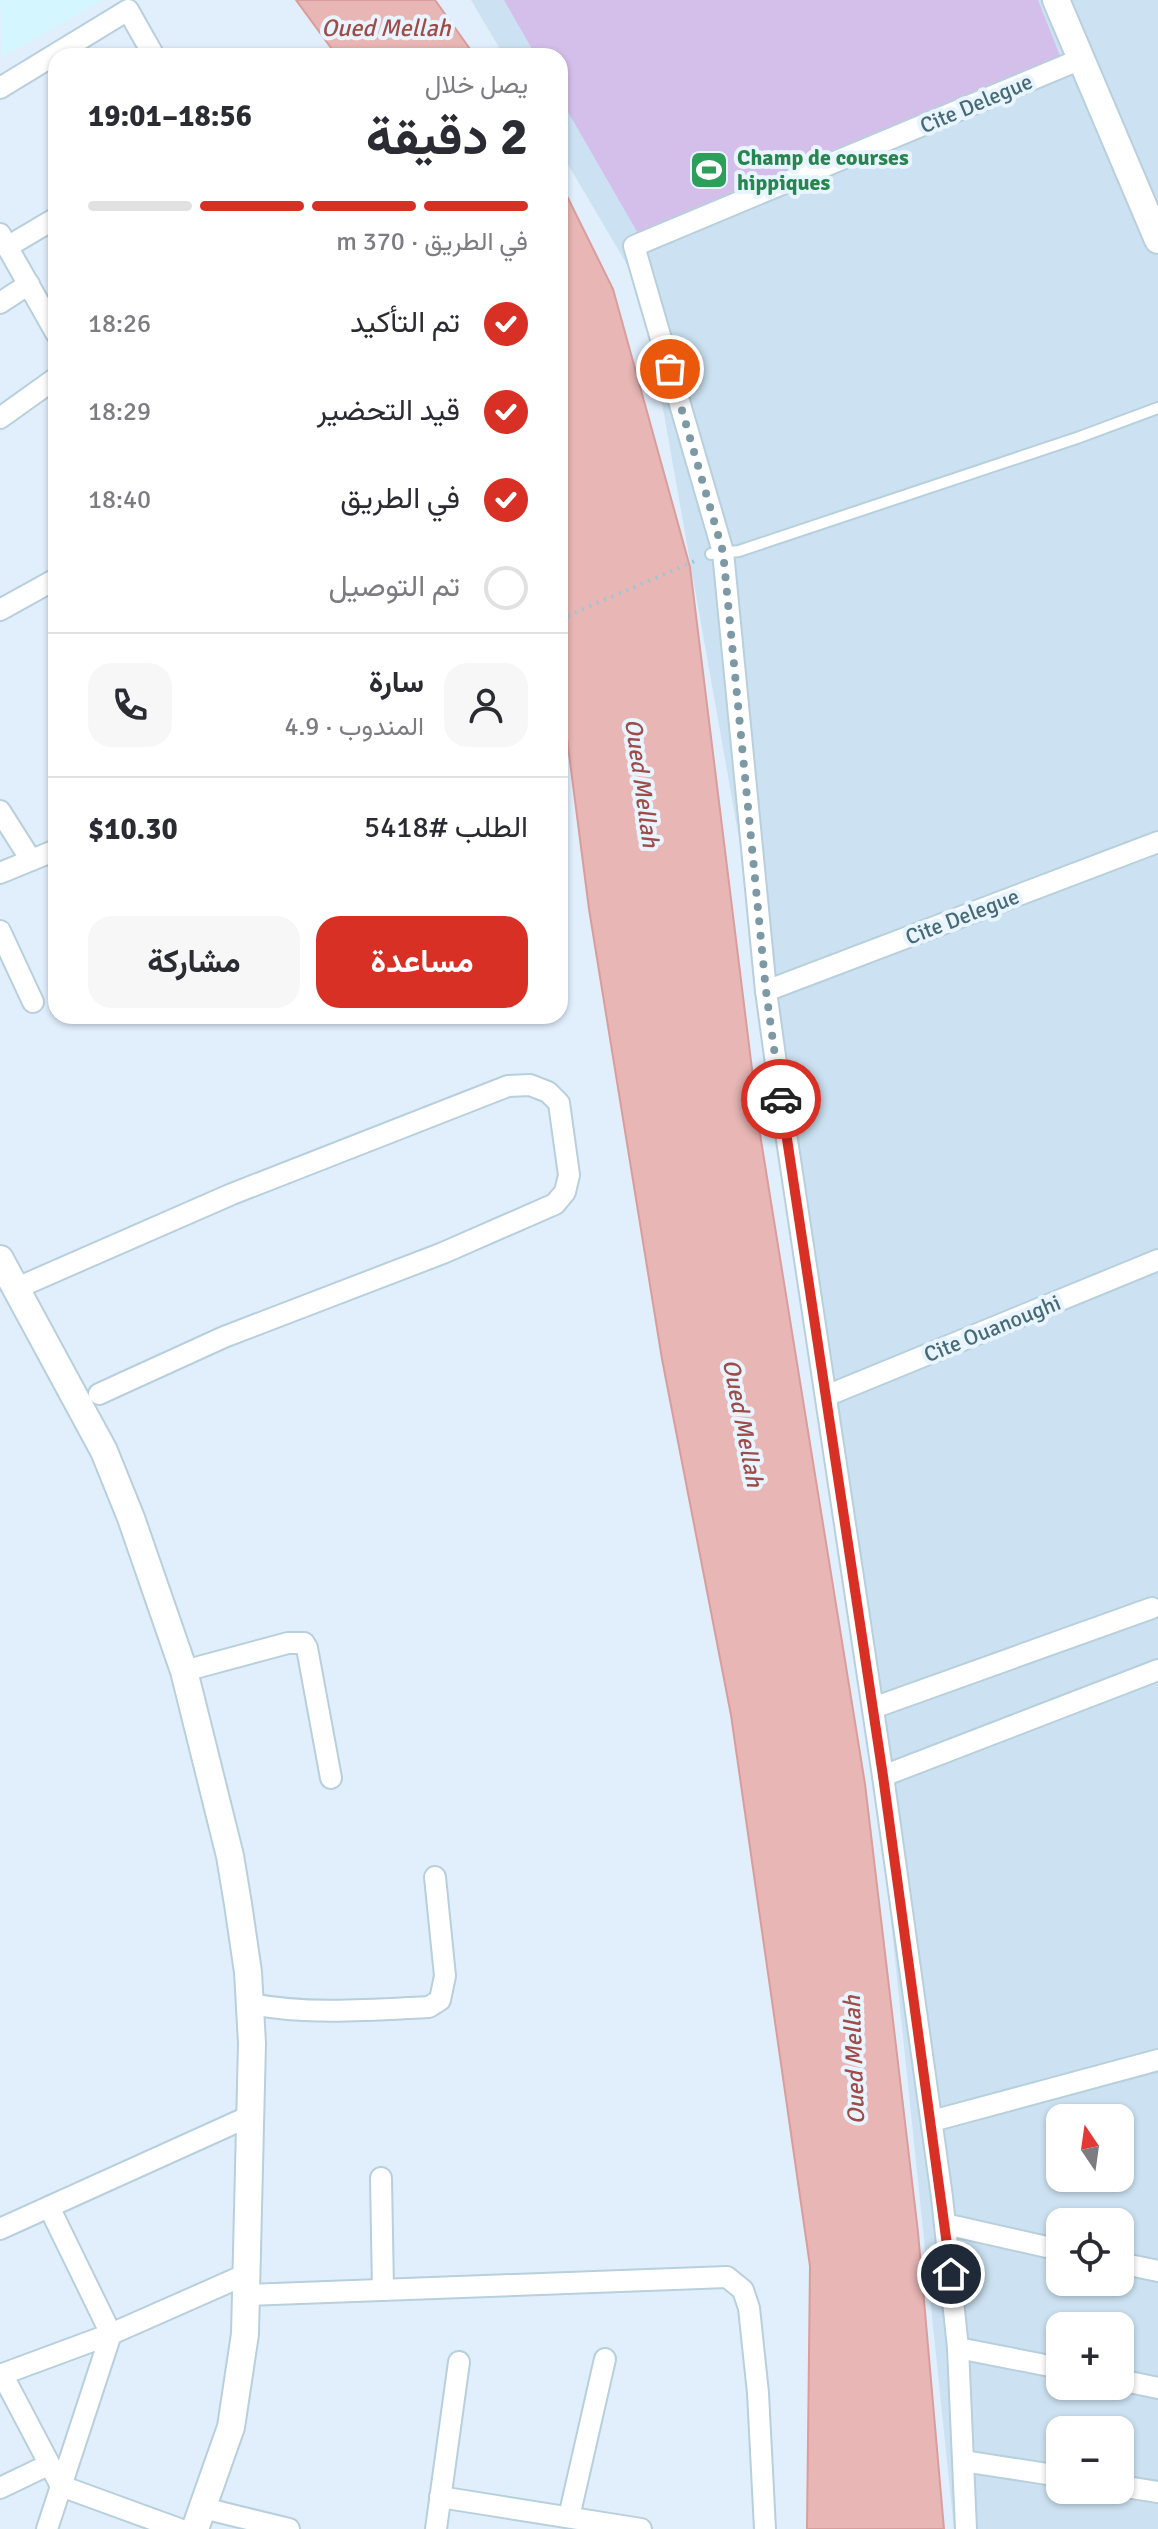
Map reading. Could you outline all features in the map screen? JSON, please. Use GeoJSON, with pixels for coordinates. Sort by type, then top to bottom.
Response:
{"type":"FeatureCollection","features":[{"type":"Feature","properties":{"kind":"street"},"geometry":{"type":"LineString","coordinates":[[1056,0],[1158,240]]}},
{"type":"Feature","properties":{"kind":"street"},"geometry":{"type":"LineString","coordinates":[[61,48],[126,5],[150,48]]}},
{"type":"Feature","properties":{"kind":"street"},"geometry":{"type":"LineString","coordinates":[[0,88],[48,56]]}},
{"type":"Feature","properties":{"kind":"street","name":"Cite Delegue"},"geometry":{"type":"LineString","coordinates":[[717,553],[634,246],[1081,59]]}},
{"type":"Feature","properties":{"kind":"street"},"geometry":{"type":"LineString","coordinates":[[48,222],[4,241],[48,318]]}},
{"type":"Feature","properties":{"kind":"street"},"geometry":{"type":"LineString","coordinates":[[0,303],[29,284]]}},
{"type":"Feature","properties":{"kind":"street"},"geometry":{"type":"LineString","coordinates":[[0,418],[48,384]]}},
{"type":"Feature","properties":{"kind":"street"},"geometry":{"type":"LineString","coordinates":[[717,553],[766,991],[883,1776],[945,2224],[958,2348],[966,2529]]}},
{"type":"Feature","properties":{"kind":"street"},"geometry":{"type":"LineString","coordinates":[[0,610],[48,583]]}},
{"type":"Feature","properties":{"kind":"street"},"geometry":{"type":"LineString","coordinates":[[0,811],[31,860]]}},
{"type":"Feature","properties":{"kind":"street","name":"Cite Delegue"},"geometry":{"type":"LineString","coordinates":[[766,991],[1158,842]]}},
{"type":"Feature","properties":{"kind":"street"},"geometry":{"type":"LineString","coordinates":[[0,873],[48,853]]}},
{"type":"Feature","properties":{"kind":"street"},"geometry":{"type":"LineString","coordinates":[[0,931],[33,1002]]}},
{"type":"Feature","properties":{"kind":"street"},"geometry":{"type":"LineString","coordinates":[[17,1288],[232,1194],[508,1086],[530,1085],[548,1092],[559,1103],[569,1175],[565,1192],[555,1204],[443,1253],[224,1337],[99,1394]]}},
{"type":"Feature","properties":{"kind":"street"},"geometry":{"type":"LineString","coordinates":[[0,1259],[104,1451],[131,1518],[184,1671],[230,1856],[251,2004],[245,2334],[231,2427],[199,2519],[289,2529]]}},
{"type":"Feature","properties":{"kind":"street","name":"Cite Ouanoughi"},"geometry":{"type":"LineString","coordinates":[[826,1396],[1158,1260]]}},
{"type":"Feature","properties":{"kind":"street"},"geometry":{"type":"LineString","coordinates":[[873,1708],[1152,1608]]}},
{"type":"Feature","properties":{"kind":"street"},"geometry":{"type":"LineString","coordinates":[[184,1671],[288,1643],[304,1643],[331,1778]]}},
{"type":"Feature","properties":{"kind":"street"},"geometry":{"type":"LineString","coordinates":[[883,1776],[1158,1670]]}},
{"type":"Feature","properties":{"kind":"street"},"geometry":{"type":"LineString","coordinates":[[251,2004],[305,2011],[348,2011],[429,2007],[440,2000],[445,1976],[435,1877]]}},
{"type":"Feature","properties":{"kind":"street"},"geometry":{"type":"LineString","coordinates":[[932,2121],[1158,2060]]}},
{"type":"Feature","properties":{"kind":"street"},"geometry":{"type":"LineString","coordinates":[[0,2229],[250,2116]]}},
{"type":"Feature","properties":{"kind":"street"},"geometry":{"type":"LineString","coordinates":[[381,2178],[383,2290]]}},
{"type":"Feature","properties":{"kind":"street"},"geometry":{"type":"LineString","coordinates":[[47,2529],[111,2334],[49,2207]]}},
{"type":"Feature","properties":{"kind":"street"},"geometry":{"type":"LineString","coordinates":[[945,2224],[1046,2247]]}},
{"type":"Feature","properties":{"kind":"street"},"geometry":{"type":"LineString","coordinates":[[1134,2266],[1158,2271]]}},
{"type":"Feature","properties":{"kind":"street"},"geometry":{"type":"LineString","coordinates":[[179,2529],[61,2486],[1,2375],[246,2285],[383,2290],[727,2277],[743,2290],[749,2308],[754,2343],[765,2529]]}},
{"type":"Feature","properties":{"kind":"street"},"geometry":{"type":"LineString","coordinates":[[958,2348],[1046,2365]]}},
{"type":"Feature","properties":{"kind":"street"},"geometry":{"type":"LineString","coordinates":[[569,2517],[605,2359]]}},
{"type":"Feature","properties":{"kind":"street"},"geometry":{"type":"LineString","coordinates":[[436,2529],[459,2362]]}},
{"type":"Feature","properties":{"kind":"street"},"geometry":{"type":"LineString","coordinates":[[1134,2383],[1158,2388]]}},
{"type":"Feature","properties":{"kind":"street"},"geometry":{"type":"LineString","coordinates":[[963,2461],[1046,2474]]}},
{"type":"Feature","properties":{"kind":"street"},"geometry":{"type":"LineString","coordinates":[[0,2488],[48,2465]]}},
{"type":"Feature","properties":{"kind":"street"},"geometry":{"type":"LineString","coordinates":[[1134,2488],[1158,2492]]}},
{"type":"Feature","properties":{"kind":"street"},"geometry":{"type":"LineString","coordinates":[[440,2497],[641,2529]]}},
{"type":"Feature","properties":{"kind":"lane"},"geometry":{"type":"LineString","coordinates":[[717,553],[739,551],[1158,408]]}},
{"type":"Feature","properties":{"kind":"path"},"geometry":{"type":"LineString","coordinates":[[568,616],[717,553]]}},
{"type":"Feature","properties":{"kind":"shaded area"},"geometry":{"type":"Polygon","coordinates":[[[0,0],[103,0],[2,57],[0,0]]]}},
{"type":"Feature","properties":{"kind":"shaded area"},"geometry":{"type":"Polygon","coordinates":[[[471,0],[1158,0],[1158,2529],[954,2529],[876,1776],[760,957],[642,290],[568,165],[568,48],[499,48],[471,0]]]}},
{"type":"Feature","properties":{"kind":"shaded area","name":"Champ de courses hippiques"},"geometry":{"type":"Polygon","coordinates":[[[504,0],[1038,0],[1064,66],[643,242],[568,112],[568,48],[531,48],[504,0]]]}},
{"type":"Feature","properties":{"kind":"water","name":"Oued Mellah"},"geometry":{"type":"Polygon","coordinates":[[[296,0],[435,0],[469,48],[331,48],[296,0]]]}},
{"type":"Feature","properties":{"kind":"water","name":"Oued Mellah"},"geometry":{"type":"Polygon","coordinates":[[[568,198],[613,289],[690,567],[760,1134],[865,1784],[918,2232],[944,2529],[807,2529],[810,2266],[731,1715],[662,1359],[589,909],[568,746],[568,198]]]}},
{"type":"Feature","properties":{"kind":"way so far"},"geometry":{"type":"LineString","coordinates":[[670,369],[723,552],[766,991],[781,1099]]}},
{"type":"Feature","properties":{"kind":"place","name":"Champ de courses hippiques"},"geometry":{"type":"Point","coordinates":[709,170]}},
{"type":"Feature","properties":{"kind":"route"},"geometry":{"type":"LineString","coordinates":[[781,1099],[883,1776],[951,2274]]}}]}
